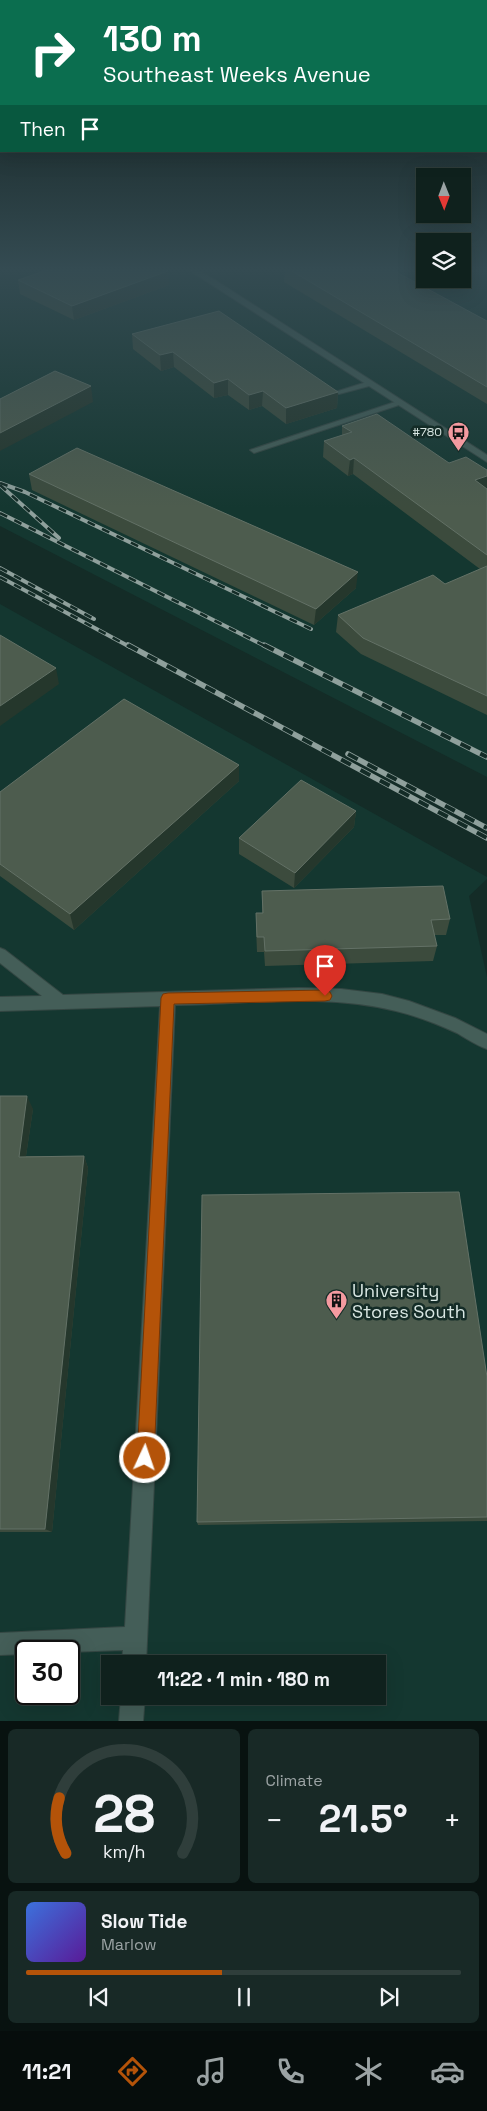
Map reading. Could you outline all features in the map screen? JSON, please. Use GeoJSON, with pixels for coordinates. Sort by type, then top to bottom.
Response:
{"type":"FeatureCollection","features":[{"type":"Feature","properties":{"kind":"street"},"geometry":{"type":"LineString","coordinates":[[315,347],[487,459]]}},
{"type":"Feature","properties":{"kind":"street"},"geometry":{"type":"LineString","coordinates":[[339,392],[370,383]]}},
{"type":"Feature","properties":{"kind":"street"},"geometry":{"type":"LineString","coordinates":[[254,450],[401,403]]}},
{"type":"Feature","properties":{"kind":"street"},"geometry":{"type":"LineString","coordinates":[[0,954],[61,1002]]}},
{"type":"Feature","properties":{"kind":"street"},"geometry":{"type":"LineString","coordinates":[[0,1004],[168,998],[325,996],[382,1001],[445,1021],[487,1042]]}},
{"type":"Feature","properties":{"kind":"street"},"geometry":{"type":"LineString","coordinates":[[135,1655],[168,998]]}},
{"type":"Feature","properties":{"kind":"street"},"geometry":{"type":"LineString","coordinates":[[0,1644],[136,1638]]}},
{"type":"Feature","properties":{"kind":"street"},"geometry":{"type":"LineString","coordinates":[[131,1721],[132,1705]]}},
{"type":"Feature","properties":{"kind":"shaded area"},"geometry":{"type":"Polygon","coordinates":[[[0,347],[487,347],[487,777],[0,526],[0,347]]]}},
{"type":"Feature","properties":{"kind":"shaded area"},"geometry":{"type":"Polygon","coordinates":[[[0,604],[487,877],[469,896],[487,977],[487,1721],[0,1721],[0,604]]]}},
{"type":"Feature","properties":{"kind":"building"},"geometry":{"type":"Polygon","coordinates":[[[150,347],[272,347],[338,392],[286,408],[263,391],[249,395],[228,379],[214,383],[173,352],[160,355],[150,347]]]}},
{"type":"Feature","properties":{"kind":"building"},"geometry":{"type":"Polygon","coordinates":[[[420,347],[487,347],[487,387],[420,347]]]}},
{"type":"Feature","properties":{"kind":"building"},"geometry":{"type":"Polygon","coordinates":[[[55,371],[91,386],[0,433],[0,399],[55,371]]]}},
{"type":"Feature","properties":{"kind":"building"},"geometry":{"type":"Polygon","coordinates":[[[377,414],[449,463],[466,457],[487,470],[487,476],[475,480],[487,489],[487,555],[354,458],[350,460],[324,441],[352,432],[342,426],[377,414]]]}},
{"type":"Feature","properties":{"kind":"building"},"geometry":{"type":"Polygon","coordinates":[[[77,448],[358,572],[316,609],[29,474],[77,448]]]}},
{"type":"Feature","properties":{"kind":"building"},"geometry":{"type":"Polygon","coordinates":[[[487,566],[487,696],[363,638],[338,615],[433,575],[445,584],[487,566]]]}},
{"type":"Feature","properties":{"kind":"building"},"geometry":{"type":"Polygon","coordinates":[[[0,635],[56,668],[0,706],[0,635]]]}},
{"type":"Feature","properties":{"kind":"building"},"geometry":{"type":"Polygon","coordinates":[[[124,699],[239,765],[70,914],[0,864],[0,792],[124,699]]]}},
{"type":"Feature","properties":{"kind":"building"},"geometry":{"type":"Polygon","coordinates":[[[301,780],[356,811],[295,873],[239,838],[301,780]]]}},
{"type":"Feature","properties":{"kind":"building"},"geometry":{"type":"Polygon","coordinates":[[[443,886],[450,919],[431,920],[437,946],[265,951],[264,937],[257,937],[256,913],[263,913],[262,891],[443,886]]]}},
{"type":"Feature","properties":{"kind":"building"},"geometry":{"type":"Polygon","coordinates":[[[0,1096],[27,1096],[19,1157],[84,1156],[45,1529],[0,1529],[0,1096]]]}},
{"type":"Feature","properties":{"kind":"building","name":"University Stores South"},"geometry":{"type":"Polygon","coordinates":[[[459,1192],[487,1377],[487,1517],[197,1522],[202,1195],[459,1192]]]}},
{"type":"Feature","properties":{"kind":"railway"},"geometry":{"type":"LineString","coordinates":[[0,483],[25,492],[311,629]]}},
{"type":"Feature","properties":{"kind":"railway"},"geometry":{"type":"LineString","coordinates":[[0,485],[59,538]]}},
{"type":"Feature","properties":{"kind":"railway"},"geometry":{"type":"LineString","coordinates":[[0,513],[267,647]]}},
{"type":"Feature","properties":{"kind":"railway"},"geometry":{"type":"LineString","coordinates":[[0,568],[94,619]]}},
{"type":"Feature","properties":{"kind":"railway"},"geometry":{"type":"LineString","coordinates":[[0,577],[130,647]]}},
{"type":"Feature","properties":{"kind":"railway"},"geometry":{"type":"LineString","coordinates":[[128,645],[487,838]]}},
{"type":"Feature","properties":{"kind":"railway"},"geometry":{"type":"LineString","coordinates":[[264,645],[487,757]]}},
{"type":"Feature","properties":{"kind":"railway"},"geometry":{"type":"LineString","coordinates":[[348,754],[487,828]]}},
{"type":"Feature","properties":{"kind":"place","name":"#780"},"geometry":{"type":"Point","coordinates":[458,451]}},
{"type":"Feature","properties":{"kind":"place","name":"University Stores South"},"geometry":{"type":"Point","coordinates":[336,1319]}},
{"type":"Feature","properties":{"kind":"route"},"geometry":{"type":"LineString","coordinates":[[145,1458],[168,998],[325,996]]}}]}
